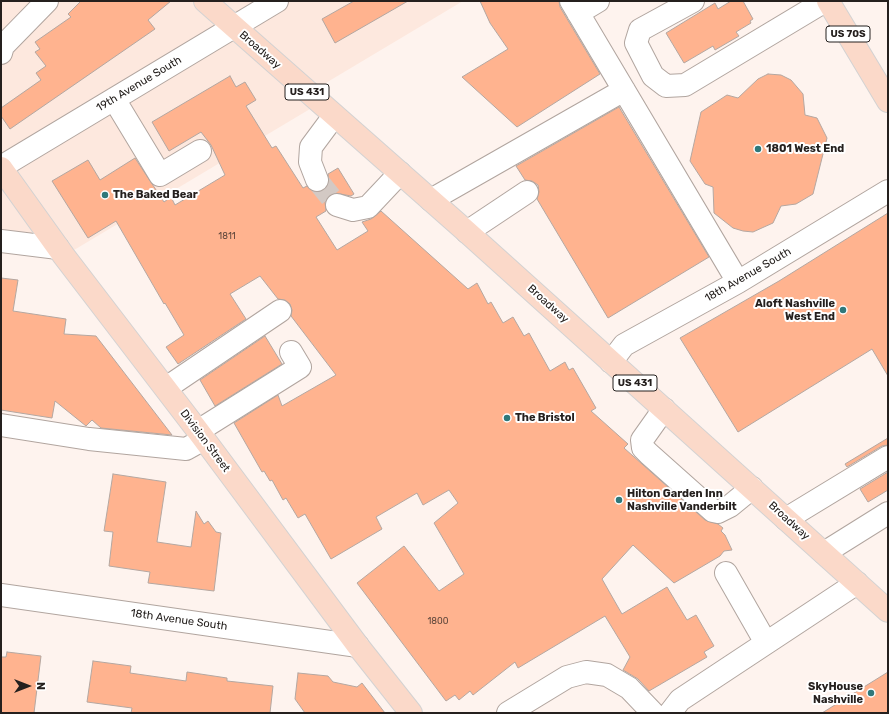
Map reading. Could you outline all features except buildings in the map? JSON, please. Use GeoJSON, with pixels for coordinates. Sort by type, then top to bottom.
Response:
{"type":"FeatureCollection","features":[{"type":"Feature","properties":{"kind":"main road","name":"Broadway"},"geometry":{"type":"LineString","coordinates":[[205,1],[467,232],[888,611]]}},
{"type":"Feature","properties":{"kind":"main road","name":"US 70S"},"geometry":{"type":"LineString","coordinates":[[828,1],[888,101]]}},
{"type":"Feature","properties":{"kind":"main road","name":"Division Street"},"geometry":{"type":"LineString","coordinates":[[1,167],[58,248],[166,388],[358,646],[411,713]]}},
{"type":"Feature","properties":{"kind":"street"},"geometry":{"type":"LineString","coordinates":[[1,53],[3,46],[47,1]]}},
{"type":"Feature","properties":{"kind":"street","name":"19th Avenue South"},"geometry":{"type":"LineString","coordinates":[[1,167],[277,1]]}},
{"type":"Feature","properties":{"kind":"street"},"geometry":{"type":"LineString","coordinates":[[598,1],[574,7],[738,282]]}},
{"type":"Feature","properties":{"kind":"street"},"geometry":{"type":"LineString","coordinates":[[605,60],[636,43],[640,30],[693,1]]}},
{"type":"Feature","properties":{"kind":"street"},"geometry":{"type":"LineString","coordinates":[[636,43],[653,76],[666,86],[685,85],[825,1]]}},
{"type":"Feature","properties":{"kind":"street"},"geometry":{"type":"LineString","coordinates":[[431,200],[624,90]]}},
{"type":"Feature","properties":{"kind":"street"},"geometry":{"type":"LineString","coordinates":[[114,99],[160,175],[200,151]]}},
{"type":"Feature","properties":{"kind":"street"},"geometry":{"type":"LineString","coordinates":[[317,180],[310,162],[311,147],[334,116]]}},
{"type":"Feature","properties":{"kind":"street"},"geometry":{"type":"LineString","coordinates":[[337,205],[353,210],[368,207],[400,173]]}},
{"type":"Feature","properties":{"kind":"street","name":"18th Avenue South"},"geometry":{"type":"LineString","coordinates":[[611,362],[624,345],[738,282],[888,191]]}},
{"type":"Feature","properties":{"kind":"street"},"geometry":{"type":"LineString","coordinates":[[467,232],[527,192]]}},
{"type":"Feature","properties":{"kind":"street"},"geometry":{"type":"LineString","coordinates":[[1,240],[58,248]]}},
{"type":"Feature","properties":{"kind":"street"},"geometry":{"type":"LineString","coordinates":[[166,388],[280,311]]}},
{"type":"Feature","properties":{"kind":"street"},"geometry":{"type":"LineString","coordinates":[[1,425],[89,439],[186,449],[201,435],[300,367],[291,352]]}},
{"type":"Feature","properties":{"kind":"street"},"geometry":{"type":"LineString","coordinates":[[664,409],[642,440],[643,448],[649,454],[713,511],[718,512],[730,506],[752,488]]}},
{"type":"Feature","properties":{"kind":"street"},"geometry":{"type":"LineString","coordinates":[[786,519],[888,457]]}},
{"type":"Feature","properties":{"kind":"street"},"geometry":{"type":"LineString","coordinates":[[824,553],[888,513]]}},
{"type":"Feature","properties":{"kind":"street"},"geometry":{"type":"LineString","coordinates":[[726,573],[766,643]]}},
{"type":"Feature","properties":{"kind":"street"},"geometry":{"type":"LineString","coordinates":[[670,713],[680,700],[857,583]]}},
{"type":"Feature","properties":{"kind":"street","name":"18th Avenue South"},"geometry":{"type":"LineString","coordinates":[[1,595],[358,646]]}},
{"type":"Feature","properties":{"kind":"street"},"geometry":{"type":"LineString","coordinates":[[508,713],[567,677],[586,672],[607,675],[629,688],[653,713]]}},
{"type":"Feature","properties":{"kind":"shaded area"},"geometry":{"type":"Polygon","coordinates":[[[1,1],[463,1],[309,93],[320,103],[64,256],[1,240],[1,1]]]}},
{"type":"Feature","properties":{"kind":"tunnel"},"geometry":{"type":"LineString","coordinates":[[317,180],[337,205]]}},
{"type":"Feature","properties":{"kind":"place","name":"1801 West End"},"geometry":{"type":"Point","coordinates":[758,149]}},
{"type":"Feature","properties":{"kind":"place","name":"The Baked Bear"},"geometry":{"type":"Point","coordinates":[105,195]}},
{"type":"Feature","properties":{"kind":"place","name":"Aloft Nashville West End"},"geometry":{"type":"Point","coordinates":[843,310]}},
{"type":"Feature","properties":{"kind":"place","name":"The Bristol"},"geometry":{"type":"Point","coordinates":[507,418]}},
{"type":"Feature","properties":{"kind":"place","name":"Hilton Garden Inn Nashville Vanderbilt"},"geometry":{"type":"Point","coordinates":[619,500]}},
{"type":"Feature","properties":{"kind":"place","name":"SkyHouse Nashville"},"geometry":{"type":"Point","coordinates":[871,693]}}]}
